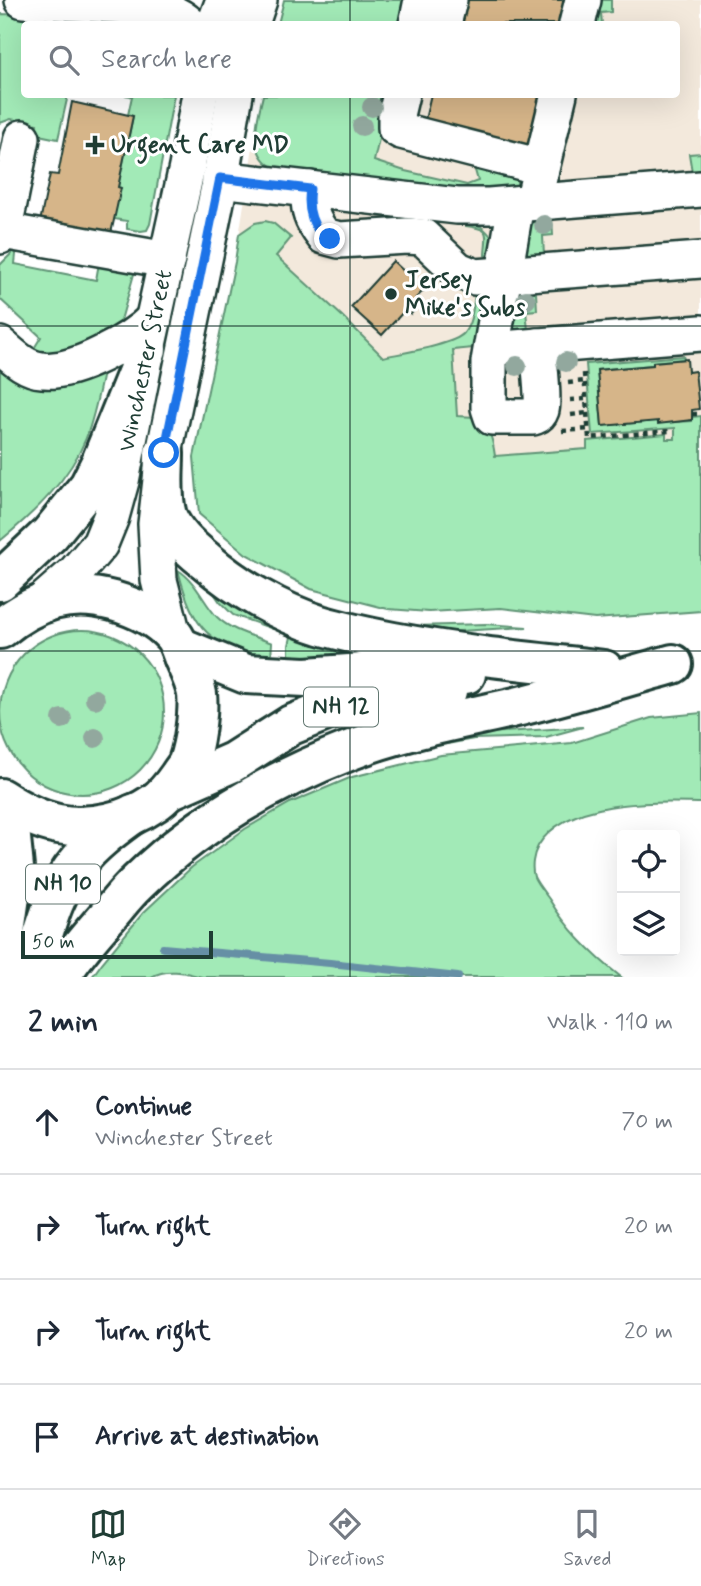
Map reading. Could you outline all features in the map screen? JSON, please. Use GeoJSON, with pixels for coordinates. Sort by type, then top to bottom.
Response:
{"type":"FeatureCollection","features":[{"type":"Feature","properties":{"kind":"main road"},"geometry":{"type":"LineString","coordinates":[[0,581],[50,534],[89,486],[106,450],[151,334]]}},
{"type":"Feature","properties":{"kind":"main road"},"geometry":{"type":"LineString","coordinates":[[164,453],[167,516],[174,528],[190,548],[212,567],[270,603],[318,624],[350,633],[450,652],[604,670]]}},
{"type":"Feature","properties":{"kind":"main road"},"geometry":{"type":"LineString","coordinates":[[0,629],[16,615],[42,602],[71,596],[100,597],[130,606],[156,621],[176,641]]}},
{"type":"Feature","properties":{"kind":"main road","name":"NH 12"},"geometry":{"type":"LineString","coordinates":[[176,641],[222,665],[257,675],[530,675],[687,663]]}},
{"type":"Feature","properties":{"kind":"main road","name":"NH 10"},"geometry":{"type":"LineString","coordinates":[[30,977],[58,894],[67,876],[97,842],[169,790],[187,764],[196,728],[197,694],[176,641]]}},
{"type":"Feature","properties":{"kind":"main road"},"geometry":{"type":"LineString","coordinates":[[60,977],[73,955],[135,884],[162,859],[223,815],[302,770],[388,738],[687,663]]}},
{"type":"Feature","properties":{"kind":"main road","name":"NH 12"},"geometry":{"type":"LineString","coordinates":[[169,790],[233,762],[292,725],[326,711],[412,698],[530,675]]}},
{"type":"Feature","properties":{"kind":"main road"},"geometry":{"type":"LineString","coordinates":[[7,804],[57,824],[84,827],[108,823],[133,814]]}},
{"type":"Feature","properties":{"kind":"main road","name":"NH 10"},"geometry":{"type":"LineString","coordinates":[[0,967],[14,868],[7,804]]}},
{"type":"Feature","properties":{"kind":"street"},"geometry":{"type":"LineString","coordinates":[[23,0],[167,10],[186,21]]}},
{"type":"Feature","properties":{"kind":"street"},"geometry":{"type":"LineString","coordinates":[[216,21],[224,0]]}},
{"type":"Feature","properties":{"kind":"street"},"geometry":{"type":"LineString","coordinates":[[252,21],[259,0]]}},
{"type":"Feature","properties":{"kind":"street"},"geometry":{"type":"LineString","coordinates":[[418,21],[422,0]]}},
{"type":"Feature","properties":{"kind":"street"},"geometry":{"type":"LineString","coordinates":[[444,21],[449,0]]}},
{"type":"Feature","properties":{"kind":"street"},"geometry":{"type":"LineString","coordinates":[[578,21],[583,0]]}},
{"type":"Feature","properties":{"kind":"street","name":"Winchester Street"},"geometry":{"type":"LineString","coordinates":[[42,602],[75,573],[100,544],[107,530],[121,481],[199,98]]}},
{"type":"Feature","properties":{"kind":"street","name":"Winchester Street"},"geometry":{"type":"LineString","coordinates":[[176,641],[162,596],[156,524],[164,453],[234,98]]}},
{"type":"Feature","properties":{"kind":"street"},"geometry":{"type":"LineString","coordinates":[[400,98],[396,115],[397,128],[401,131],[541,167]]}},
{"type":"Feature","properties":{"kind":"street"},"geometry":{"type":"LineString","coordinates":[[416,135],[425,98]]}},
{"type":"Feature","properties":{"kind":"street"},"geometry":{"type":"LineString","coordinates":[[538,346],[542,408],[538,416],[492,417],[489,362],[504,275],[524,203],[541,167],[558,98]]}},
{"type":"Feature","properties":{"kind":"street"},"geometry":{"type":"LineString","coordinates":[[22,138],[1,234],[14,233],[166,260]]}},
{"type":"Feature","properties":{"kind":"street"},"geometry":{"type":"LineString","coordinates":[[220,178],[448,205],[489,206],[701,189]]}},
{"type":"Feature","properties":{"kind":"street"},"geometry":{"type":"LineString","coordinates":[[310,189],[309,211],[324,236],[339,240],[423,237],[458,270],[475,277],[701,260]]}},
{"type":"Feature","properties":{"kind":"street"},"geometry":{"type":"LineString","coordinates":[[0,345],[24,364],[42,371],[67,368],[116,347],[142,331],[151,334]]}},
{"type":"Feature","properties":{"kind":"street"},"geometry":{"type":"LineString","coordinates":[[491,350],[701,333]]}},
{"type":"Feature","properties":{"kind":"path"},"geometry":{"type":"LineString","coordinates":[[584,371],[589,438],[670,431],[670,428]]}},
{"type":"Feature","properties":{"kind":"path"},"geometry":{"type":"LineString","coordinates":[[692,414],[701,414]]}},
{"type":"Feature","properties":{"kind":"shaded area"},"geometry":{"type":"Polygon","coordinates":[[[284,0],[701,0],[701,499],[497,516],[235,262],[262,98],[680,98],[680,21],[279,21],[284,0]]]}},
{"type":"Feature","properties":{"kind":"green space"},"geometry":{"type":"Polygon","coordinates":[[[284,0],[412,0],[407,21],[279,21],[284,0]]]}},
{"type":"Feature","properties":{"kind":"green space"},"geometry":{"type":"Polygon","coordinates":[[[596,0],[611,0],[611,12],[601,13],[602,21],[590,21],[596,0]]]}},
{"type":"Feature","properties":{"kind":"green space"},"geometry":{"type":"Polygon","coordinates":[[[0,14],[162,21],[21,21],[21,98],[67,98],[58,139],[39,135],[36,132],[37,124],[11,119],[0,123],[0,14]]]}},
{"type":"Feature","properties":{"kind":"green space"},"geometry":{"type":"Polygon","coordinates":[[[132,98],[173,98],[150,224],[147,230],[141,231],[127,229],[127,221],[114,219],[133,116],[128,115],[132,98]]]}},
{"type":"Feature","properties":{"kind":"green space"},"geometry":{"type":"Polygon","coordinates":[[[262,98],[388,98],[374,161],[467,185],[478,181],[473,163],[517,178],[517,186],[468,191],[278,170],[261,156],[257,147],[256,127],[262,98]]]}},
{"type":"Feature","properties":{"kind":"green space"},"geometry":{"type":"Polygon","coordinates":[[[701,153],[701,172],[692,172],[689,154],[701,153]]]}},
{"type":"Feature","properties":{"kind":"green space"},"geometry":{"type":"Polygon","coordinates":[[[539,217],[552,218],[553,235],[543,236],[544,256],[526,257],[531,225],[539,217]]]}},
{"type":"Feature","properties":{"kind":"green space"},"geometry":{"type":"Polygon","coordinates":[[[255,223],[273,223],[291,238],[276,256],[383,357],[439,345],[458,337],[469,325],[475,295],[480,292],[483,294],[477,345],[473,348],[453,350],[457,416],[476,417],[490,435],[495,456],[587,449],[587,441],[666,434],[666,439],[675,439],[675,428],[592,434],[586,364],[683,356],[684,359],[653,362],[653,365],[597,370],[602,426],[692,421],[692,417],[701,416],[701,611],[595,619],[501,608],[429,612],[388,609],[311,589],[246,554],[199,514],[194,457],[239,234],[255,223]]]}},
{"type":"Feature","properties":{"kind":"green space"},"geometry":{"type":"Polygon","coordinates":[[[466,223],[482,227],[490,235],[493,239],[491,255],[485,255],[486,233],[466,226],[466,223]]]}},
{"type":"Feature","properties":{"kind":"green space"},"geometry":{"type":"Polygon","coordinates":[[[12,244],[17,245],[15,264],[96,280],[99,263],[132,271],[134,274],[118,331],[64,359],[30,355],[41,337],[0,299],[0,265],[11,254],[12,244]]]}},
{"type":"Feature","properties":{"kind":"green space"},"geometry":{"type":"Polygon","coordinates":[[[520,290],[533,290],[536,293],[537,310],[526,311],[528,330],[512,329],[520,290]]]}},
{"type":"Feature","properties":{"kind":"green space"},"geometry":{"type":"Polygon","coordinates":[[[0,359],[106,359],[86,438],[71,467],[50,494],[0,541],[0,359]]]}},
{"type":"Feature","properties":{"kind":"green space"},"geometry":{"type":"Polygon","coordinates":[[[178,570],[190,580],[223,622],[243,633],[272,643],[271,657],[232,647],[207,632],[190,608],[178,570]]]}},
{"type":"Feature","properties":{"kind":"green space"},"geometry":{"type":"Polygon","coordinates":[[[205,580],[276,628],[233,615],[205,580]]]}},
{"type":"Feature","properties":{"kind":"green space"},"geometry":{"type":"Polygon","coordinates":[[[376,622],[413,626],[486,624],[527,627],[443,632],[411,631],[376,622]]]}},
{"type":"Feature","properties":{"kind":"green space"},"geometry":{"type":"Polygon","coordinates":[[[294,625],[375,654],[289,658],[294,625]]]}},
{"type":"Feature","properties":{"kind":"green space"},"geometry":{"type":"Polygon","coordinates":[[[82,630],[113,636],[140,654],[158,681],[164,712],[158,743],[140,770],[113,788],[82,794],[51,788],[24,770],[6,743],[0,712],[6,681],[24,654],[51,636],[82,630]]]}},
{"type":"Feature","properties":{"kind":"green space"},"geometry":{"type":"Polygon","coordinates":[[[701,713],[701,803],[636,804],[589,811],[569,819],[551,831],[535,853],[533,873],[539,885],[564,921],[591,951],[621,977],[202,977],[169,972],[151,977],[92,977],[143,913],[192,867],[245,829],[290,803],[352,777],[441,755],[572,743],[651,718],[701,713]]]}},
{"type":"Feature","properties":{"kind":"green space"},"geometry":{"type":"Polygon","coordinates":[[[583,727],[546,737],[474,739],[393,754],[486,733],[583,727]]]}},
{"type":"Feature","properties":{"kind":"building"},"geometry":{"type":"Polygon","coordinates":[[[456,0],[573,0],[568,21],[450,21],[456,0]]]}},
{"type":"Feature","properties":{"kind":"building"},"geometry":{"type":"Polygon","coordinates":[[[430,98],[548,98],[534,152],[424,124],[430,98]]]}},
{"type":"Feature","properties":{"kind":"building","name":"Urgent Care MD"},"geometry":{"type":"Polygon","coordinates":[[[72,102],[133,116],[110,238],[40,222],[50,174],[58,175],[72,102]]]}},
{"type":"Feature","properties":{"kind":"building","name":"Jersey Mike's Subs"},"geometry":{"type":"Polygon","coordinates":[[[393,261],[424,290],[416,298],[421,302],[411,314],[405,310],[382,335],[351,307],[393,261]]]}},
{"type":"Feature","properties":{"kind":"building"},"geometry":{"type":"Polygon","coordinates":[[[687,359],[688,372],[695,371],[699,409],[692,410],[692,420],[602,426],[597,370],[687,359]]]}},
{"type":"Feature","properties":{"kind":"waterway"},"geometry":{"type":"LineString","coordinates":[[163,948],[458,977]]}},
{"type":"Feature","properties":{"kind":"place","name":"Urgent Care MD"},"geometry":{"type":"Point","coordinates":[95,145]}},
{"type":"Feature","properties":{"kind":"place","name":"Jersey Mike's Subs"},"geometry":{"type":"Point","coordinates":[391,294]}},
{"type":"Feature","properties":{"kind":"route"},"geometry":{"type":"LineString","coordinates":[[164,453],[220,178],[310,189],[308,201],[312,219],[324,236],[330,239]]}}]}
